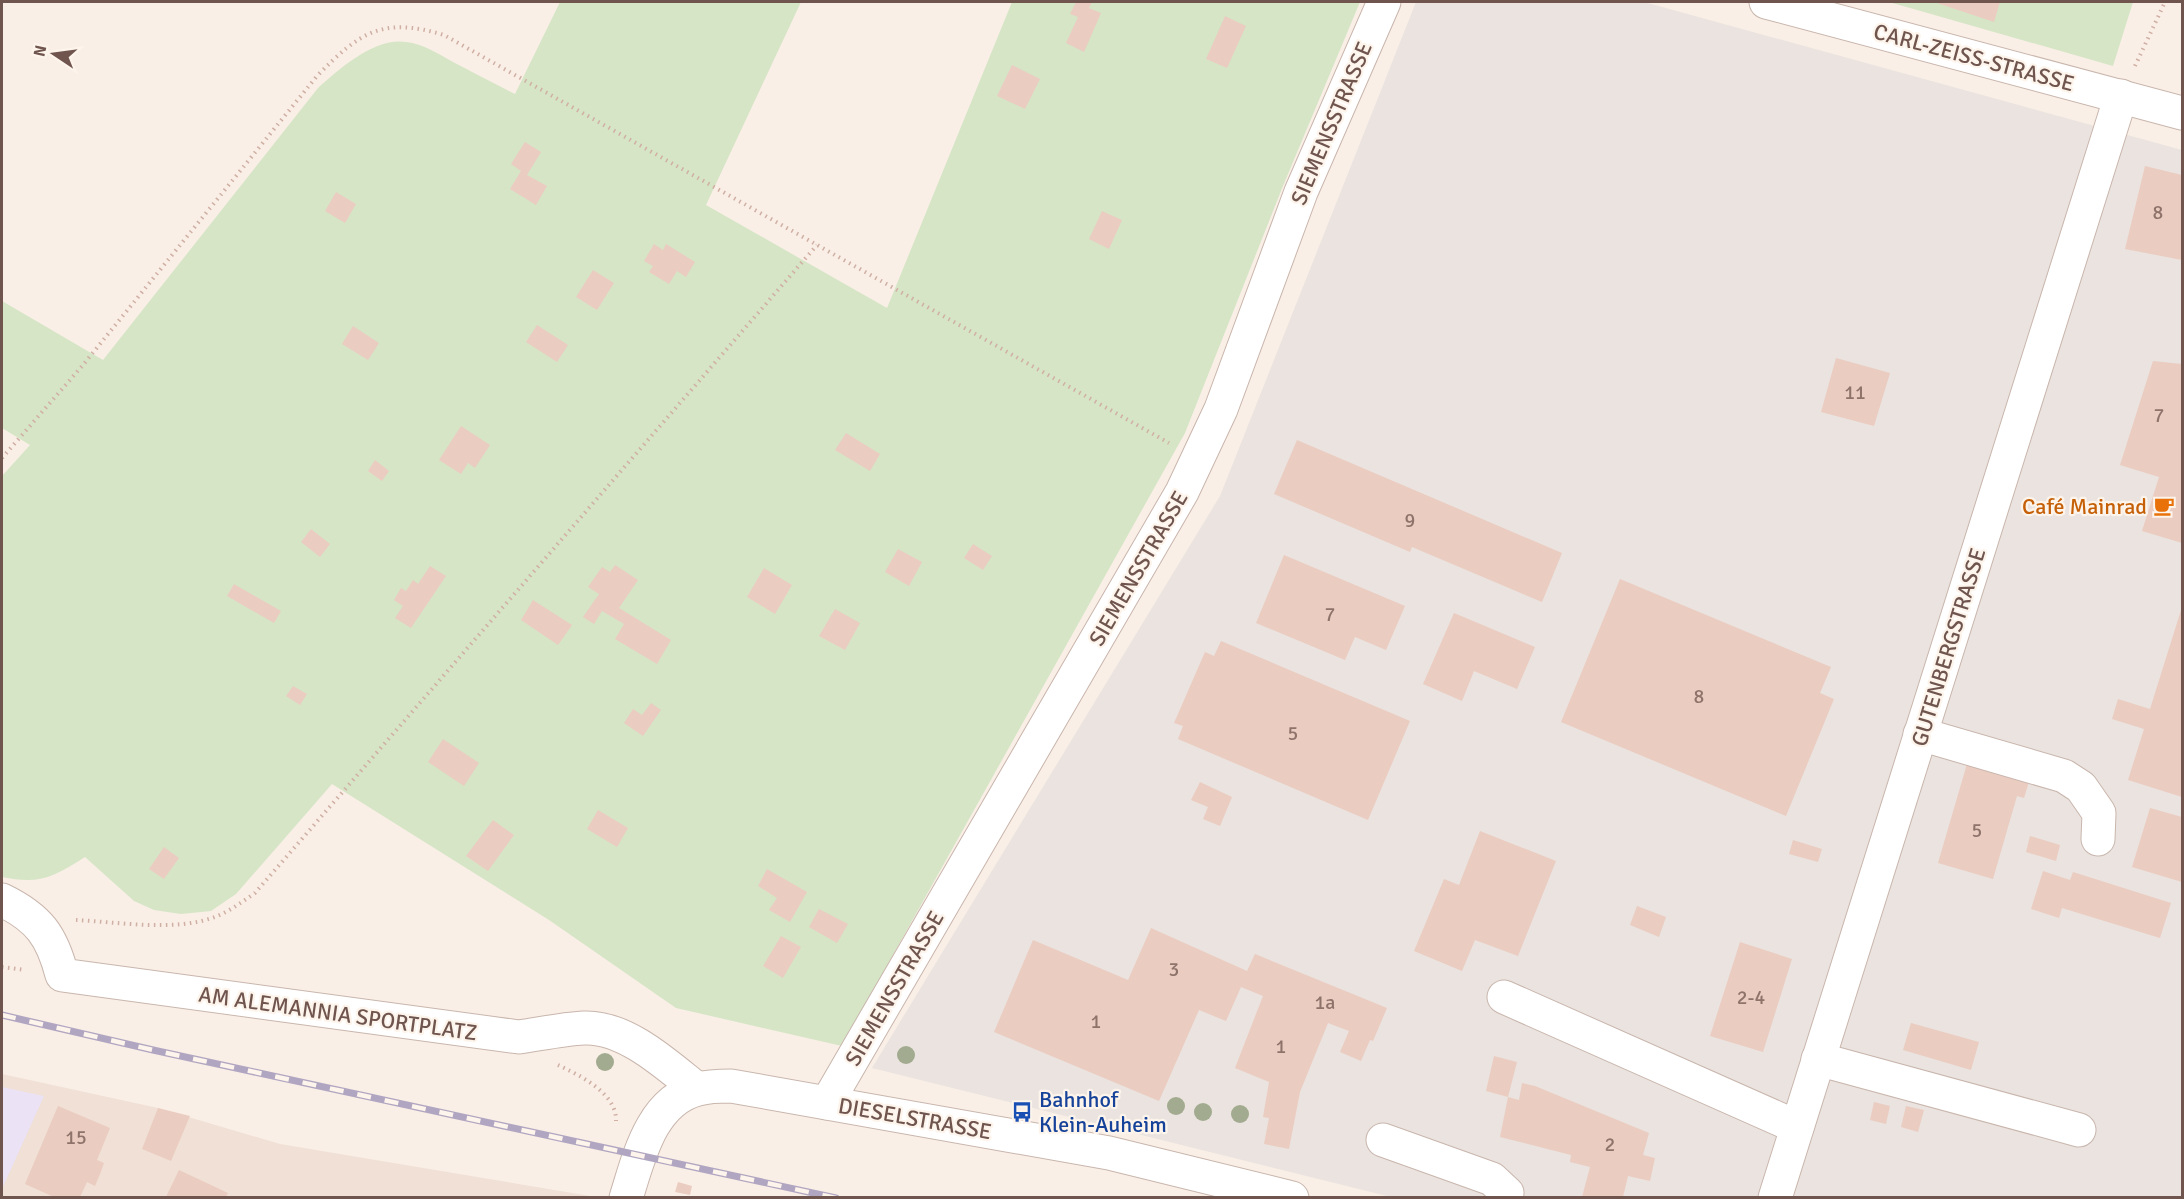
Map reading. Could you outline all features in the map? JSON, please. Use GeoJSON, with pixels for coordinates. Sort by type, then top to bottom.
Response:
{"type":"FeatureCollection","features":[{"type":"Feature","properties":{"kind":"street","name":"SIEMENSSTRASSE"},"geometry":{"type":"LineString","coordinates":[[827,1103],[1199,460],[1221,409],[1301,192],[1384,2]]}},
{"type":"Feature","properties":{"kind":"street","name":"CARL-ZEISS-STRASSE"},"geometry":{"type":"LineString","coordinates":[[1766,2],[2182,113]]}},
{"type":"Feature","properties":{"kind":"street","name":"GUTENBERGSTRASSE"},"geometry":{"type":"LineString","coordinates":[[1775,1197],[2121,96]]}},
{"type":"Feature","properties":{"kind":"street"},"geometry":{"type":"LineString","coordinates":[[1920,735],[2064,776],[2081,787],[2099,813],[2098,839]]}},
{"type":"Feature","properties":{"kind":"street","name":"AM ALEMANNIA SPORTPLATZ"},"geometry":{"type":"LineString","coordinates":[[2,900],[31,917],[48,936],[62,975],[519,1037],[586,1027],[622,1035],[649,1051],[698,1089]]}},
{"type":"Feature","properties":{"kind":"street"},"geometry":{"type":"LineString","coordinates":[[1504,997],[1797,1127]]}},
{"type":"Feature","properties":{"kind":"street"},"geometry":{"type":"LineString","coordinates":[[1818,1059],[2079,1130]]}},
{"type":"Feature","properties":{"kind":"street","name":"DIESELSTRASSE"},"geometry":{"type":"LineString","coordinates":[[626,1197],[639,1156],[653,1124],[660,1115],[683,1095],[698,1089],[731,1086],[1109,1153],[1292,1197]]}},
{"type":"Feature","properties":{"kind":"street"},"geometry":{"type":"LineString","coordinates":[[1383,1140],[1492,1179],[1507,1193],[1506,1197]]}},
{"type":"Feature","properties":{"kind":"path"},"geometry":{"type":"LineString","coordinates":[[2121,96],[2165,2]]}},
{"type":"Feature","properties":{"kind":"path"},"geometry":{"type":"LineString","coordinates":[[2,458],[83,365],[317,76],[344,49],[369,32],[391,27],[430,31],[444,35],[1199,460]]}},
{"type":"Feature","properties":{"kind":"path"},"geometry":{"type":"LineString","coordinates":[[31,917],[165,924],[190,922],[214,917],[234,908],[255,893],[817,245]]}},
{"type":"Feature","properties":{"kind":"path"},"geometry":{"type":"LineString","coordinates":[[519,1037],[541,1058],[588,1079],[617,1112],[616,1124]]}},
{"type":"Feature","properties":{"kind":"shaded area"},"geometry":{"type":"Polygon","coordinates":[[[1416,2],[1644,2],[2182,150],[2182,1197],[1391,1197],[872,1068],[1220,496],[1416,2]]]}},
{"type":"Feature","properties":{"kind":"shaded area"},"geometry":{"type":"Polygon","coordinates":[[[2,1074],[158,1108],[280,1144],[596,1197],[2,1198],[2,1074]]]}},
{"type":"Feature","properties":{"kind":"shaded area"},"geometry":{"type":"Polygon","coordinates":[[[2,1087],[44,1096],[2,1189],[2,1087]]]}},
{"type":"Feature","properties":{"kind":"green space"},"geometry":{"type":"Polygon","coordinates":[[[560,2],[801,2],[706,205],[887,308],[1012,2],[1360,2],[1283,186],[1185,433],[842,1046],[676,1008],[549,920],[332,784],[236,894],[211,911],[181,914],[154,910],[134,901],[85,857],[46,878],[26,880],[2,877],[2,476],[30,445],[2,428],[2,301],[103,360],[318,88],[336,72],[370,49],[382,44],[406,42],[431,50],[515,94],[560,2]]]}},
{"type":"Feature","properties":{"kind":"green space"},"geometry":{"type":"Polygon","coordinates":[[[1889,2],[2133,2],[2113,66],[1889,2]]]}},
{"type":"Feature","properties":{"kind":"building"},"geometry":{"type":"Polygon","coordinates":[[[1076,2],[1092,2],[1089,8],[1101,13],[1084,52],[1066,43],[1078,17],[1070,14],[1076,2]]]}},
{"type":"Feature","properties":{"kind":"building"},"geometry":{"type":"Polygon","coordinates":[[[1934,2],[2000,2],[1994,22],[1934,2]]]}},
{"type":"Feature","properties":{"kind":"building"},"geometry":{"type":"Polygon","coordinates":[[[1225,16],[1246,26],[1227,68],[1206,59],[1225,16]]]}},
{"type":"Feature","properties":{"kind":"building"},"geometry":{"type":"Polygon","coordinates":[[[1012,65],[1040,79],[1025,109],[997,96],[1012,65]]]}},
{"type":"Feature","properties":{"kind":"building"},"geometry":{"type":"Polygon","coordinates":[[[525,142],[541,152],[527,175],[547,186],[536,205],[510,189],[521,171],[511,164],[525,142]]]}},
{"type":"Feature","properties":{"kind":"building"},"geometry":{"type":"Polygon","coordinates":[[[2145,166],[2182,175],[2182,260],[2125,249],[2145,166]]]}},
{"type":"Feature","properties":{"kind":"building"},"geometry":{"type":"Polygon","coordinates":[[[336,192],[356,204],[345,223],[325,211],[336,192]]]}},
{"type":"Feature","properties":{"kind":"building"},"geometry":{"type":"Polygon","coordinates":[[[1102,211],[1122,220],[1109,249],[1089,239],[1102,211]]]}},
{"type":"Feature","properties":{"kind":"building"},"geometry":{"type":"Polygon","coordinates":[[[654,244],[663,250],[666,244],[695,262],[686,277],[677,271],[669,284],[649,272],[653,266],[644,261],[654,244]]]}},
{"type":"Feature","properties":{"kind":"building"},"geometry":{"type":"Polygon","coordinates":[[[593,270],[614,283],[597,310],[576,297],[593,270]]]}},
{"type":"Feature","properties":{"kind":"building"},"geometry":{"type":"Polygon","coordinates":[[[537,325],[568,345],[557,362],[526,342],[537,325]]]}},
{"type":"Feature","properties":{"kind":"building"},"geometry":{"type":"Polygon","coordinates":[[[353,326],[379,343],[368,360],[342,344],[353,326]]]}},
{"type":"Feature","properties":{"kind":"building"},"geometry":{"type":"Polygon","coordinates":[[[1836,358],[1890,373],[1874,426],[1821,412],[1836,358]]]}},
{"type":"Feature","properties":{"kind":"building"},"geometry":{"type":"Polygon","coordinates":[[[2153,361],[2182,364],[2182,543],[2142,531],[2159,477],[2120,465],[2153,361]]]}},
{"type":"Feature","properties":{"kind":"building"},"geometry":{"type":"Polygon","coordinates":[[[461,426],[490,445],[475,468],[468,463],[461,474],[439,460],[461,426]]]}},
{"type":"Feature","properties":{"kind":"building"},"geometry":{"type":"Polygon","coordinates":[[[846,433],[880,454],[870,471],[835,450],[846,433]]]}},
{"type":"Feature","properties":{"kind":"building"},"geometry":{"type":"Polygon","coordinates":[[[1297,440],[1562,553],[1542,602],[1412,547],[1410,552],[1274,494],[1297,440]]]}},
{"type":"Feature","properties":{"kind":"building"},"geometry":{"type":"Polygon","coordinates":[[[375,460],[389,471],[382,481],[368,471],[375,460]]]}},
{"type":"Feature","properties":{"kind":"building"},"geometry":{"type":"Polygon","coordinates":[[[311,529],[330,544],[320,557],[301,542],[311,529]]]}},
{"type":"Feature","properties":{"kind":"building"},"geometry":{"type":"Polygon","coordinates":[[[973,544],[992,556],[983,570],[964,558],[973,544]]]}},
{"type":"Feature","properties":{"kind":"building"},"geometry":{"type":"Polygon","coordinates":[[[898,549],[922,562],[909,586],[885,572],[898,549]]]}},
{"type":"Feature","properties":{"kind":"building"},"geometry":{"type":"Polygon","coordinates":[[[1284,555],[1405,606],[1386,650],[1355,637],[1345,660],[1256,623],[1284,555]]]}},
{"type":"Feature","properties":{"kind":"building"},"geometry":{"type":"Polygon","coordinates":[[[615,565],[638,580],[619,608],[671,640],[657,664],[615,639],[624,624],[602,611],[594,624],[583,617],[599,594],[588,587],[602,567],[610,572],[615,565]]]}},
{"type":"Feature","properties":{"kind":"building"},"geometry":{"type":"Polygon","coordinates":[[[430,566],[446,576],[411,628],[395,618],[403,606],[394,600],[401,588],[406,591],[413,580],[418,584],[430,566]]]}},
{"type":"Feature","properties":{"kind":"building"},"geometry":{"type":"Polygon","coordinates":[[[764,568],[792,585],[775,614],[747,597],[764,568]]]}},
{"type":"Feature","properties":{"kind":"building"},"geometry":{"type":"Polygon","coordinates":[[[1620,579],[1831,667],[1820,693],[1834,699],[1786,816],[1561,722],[1620,579]]]}},
{"type":"Feature","properties":{"kind":"building"},"geometry":{"type":"Polygon","coordinates":[[[234,584],[281,611],[274,623],[227,596],[234,584]]]}},
{"type":"Feature","properties":{"kind":"building"},"geometry":{"type":"Polygon","coordinates":[[[533,600],[572,625],[558,645],[521,620],[533,600]]]}},
{"type":"Feature","properties":{"kind":"building"},"geometry":{"type":"Polygon","coordinates":[[[2182,607],[2182,797],[2128,780],[2144,729],[2112,719],[2118,699],[2150,709],[2182,607]]]}},
{"type":"Feature","properties":{"kind":"building"},"geometry":{"type":"Polygon","coordinates":[[[835,609],[860,623],[845,650],[819,636],[835,609]]]}},
{"type":"Feature","properties":{"kind":"building"},"geometry":{"type":"Polygon","coordinates":[[[1454,613],[1535,647],[1517,689],[1474,671],[1462,701],[1423,684],[1454,613]]]}},
{"type":"Feature","properties":{"kind":"building"},"geometry":{"type":"Polygon","coordinates":[[[1221,641],[1410,721],[1368,820],[1178,739],[1183,726],[1174,723],[1205,652],[1214,656],[1221,641]]]}},
{"type":"Feature","properties":{"kind":"building"},"geometry":{"type":"Polygon","coordinates":[[[293,686],[307,694],[300,705],[286,696],[293,686]]]}},
{"type":"Feature","properties":{"kind":"building"},"geometry":{"type":"Polygon","coordinates":[[[651,703],[661,710],[643,736],[624,723],[633,709],[642,715],[651,703]]]}},
{"type":"Feature","properties":{"kind":"building"},"geometry":{"type":"Polygon","coordinates":[[[443,739],[479,763],[464,786],[428,762],[443,739]]]}},
{"type":"Feature","properties":{"kind":"building"},"geometry":{"type":"Polygon","coordinates":[[[1969,757],[2031,775],[2024,798],[2017,796],[1993,879],[1938,863],[1969,757]]]}},
{"type":"Feature","properties":{"kind":"building"},"geometry":{"type":"Polygon","coordinates":[[[1200,782],[1232,797],[1220,826],[1203,819],[1208,807],[1191,800],[1200,782]]]}},
{"type":"Feature","properties":{"kind":"building"},"geometry":{"type":"Polygon","coordinates":[[[2150,808],[2182,817],[2182,882],[2132,867],[2150,808]]]}},
{"type":"Feature","properties":{"kind":"building"},"geometry":{"type":"Polygon","coordinates":[[[598,810],[628,828],[617,847],[587,829],[598,810]]]}},
{"type":"Feature","properties":{"kind":"building"},"geometry":{"type":"Polygon","coordinates":[[[493,820],[514,835],[488,871],[466,856],[493,820]]]}},
{"type":"Feature","properties":{"kind":"building"},"geometry":{"type":"Polygon","coordinates":[[[1480,831],[1556,861],[1518,956],[1475,940],[1462,971],[1414,951],[1444,879],[1459,885],[1480,831]]]}},
{"type":"Feature","properties":{"kind":"building"},"geometry":{"type":"Polygon","coordinates":[[[2030,836],[2060,845],[2056,861],[2026,852],[2030,836]]]}},
{"type":"Feature","properties":{"kind":"building"},"geometry":{"type":"Polygon","coordinates":[[[1793,840],[1822,849],[1818,862],[1789,854],[1793,840]]]}},
{"type":"Feature","properties":{"kind":"building"},"geometry":{"type":"Polygon","coordinates":[[[164,847],[179,858],[164,879],[149,869],[164,847]]]}},
{"type":"Feature","properties":{"kind":"building"},"geometry":{"type":"Polygon","coordinates":[[[767,869],[807,892],[790,922],[769,910],[777,898],[758,886],[767,869]]]}},
{"type":"Feature","properties":{"kind":"building"},"geometry":{"type":"Polygon","coordinates":[[[2043,871],[2070,880],[2073,872],[2171,903],[2160,938],[2062,908],[2059,918],[2031,909],[2043,871]]]}},
{"type":"Feature","properties":{"kind":"building"},"geometry":{"type":"Polygon","coordinates":[[[1637,906],[1666,917],[1659,937],[1630,925],[1637,906]]]}},
{"type":"Feature","properties":{"kind":"building"},"geometry":{"type":"Polygon","coordinates":[[[819,909],[848,924],[837,943],[809,927],[819,909]]]}},
{"type":"Feature","properties":{"kind":"building"},"geometry":{"type":"Polygon","coordinates":[[[1151,928],[1247,971],[1255,954],[1387,1008],[1373,1041],[1370,1040],[1361,1061],[1340,1052],[1349,1031],[1328,1023],[1300,1092],[1289,1149],[1264,1144],[1269,1118],[1263,1117],[1269,1082],[1235,1068],[1263,996],[1241,987],[1226,1021],[1199,1010],[1159,1101],[994,1032],[1033,940],[1128,980],[1151,928]]]}},
{"type":"Feature","properties":{"kind":"building"},"geometry":{"type":"Polygon","coordinates":[[[781,936],[801,947],[783,978],[763,966],[781,936]]]}},
{"type":"Feature","properties":{"kind":"building"},"geometry":{"type":"Polygon","coordinates":[[[1740,942],[1792,959],[1763,1052],[1710,1036],[1740,942]]]}},
{"type":"Feature","properties":{"kind":"building"},"geometry":{"type":"Polygon","coordinates":[[[1911,1023],[1979,1042],[1971,1070],[1903,1050],[1911,1023]]]}},
{"type":"Feature","properties":{"kind":"building"},"geometry":{"type":"Polygon","coordinates":[[[1494,1056],[1517,1062],[1508,1097],[1486,1091],[1494,1056]]]}},
{"type":"Feature","properties":{"kind":"building"},"geometry":{"type":"Polygon","coordinates":[[[1522,1083],[1535,1086],[1649,1133],[1643,1155],[1655,1158],[1650,1181],[1628,1176],[1623,1197],[1582,1197],[1590,1167],[1570,1162],[1571,1155],[1500,1137],[1508,1097],[1519,1100],[1522,1083]]]}},
{"type":"Feature","properties":{"kind":"building"},"geometry":{"type":"Polygon","coordinates":[[[1874,1102],[1890,1106],[1886,1124],[1870,1120],[1874,1102]]]}},
{"type":"Feature","properties":{"kind":"building"},"geometry":{"type":"Polygon","coordinates":[[[58,1106],[110,1128],[97,1160],[104,1163],[95,1186],[87,1182],[80,1197],[54,1197],[25,1184],[58,1106]]]}},
{"type":"Feature","properties":{"kind":"building"},"geometry":{"type":"Polygon","coordinates":[[[1906,1106],[1924,1110],[1918,1132],[1901,1127],[1906,1106]]]}},
{"type":"Feature","properties":{"kind":"building"},"geometry":{"type":"Polygon","coordinates":[[[158,1108],[190,1116],[171,1161],[142,1149],[158,1108]]]}},
{"type":"Feature","properties":{"kind":"building"},"geometry":{"type":"Polygon","coordinates":[[[179,1170],[228,1193],[226,1197],[166,1197],[179,1170]]]}},
{"type":"Feature","properties":{"kind":"building"},"geometry":{"type":"Polygon","coordinates":[[[678,1182],[692,1186],[690,1195],[675,1192],[678,1182]]]}},
{"type":"Feature","properties":{"kind":"railway"},"geometry":{"type":"LineString","coordinates":[[2,1015],[153,1050],[836,1198]]}},
{"type":"Feature","properties":{"kind":"place","name":"Café Mainrad"},"geometry":{"type":"Point","coordinates":[2164,506]}},
{"type":"Feature","properties":{"kind":"place","name":"Bahnhof Klein-Auheim"},"geometry":{"type":"Point","coordinates":[1022,1112]}}]}
